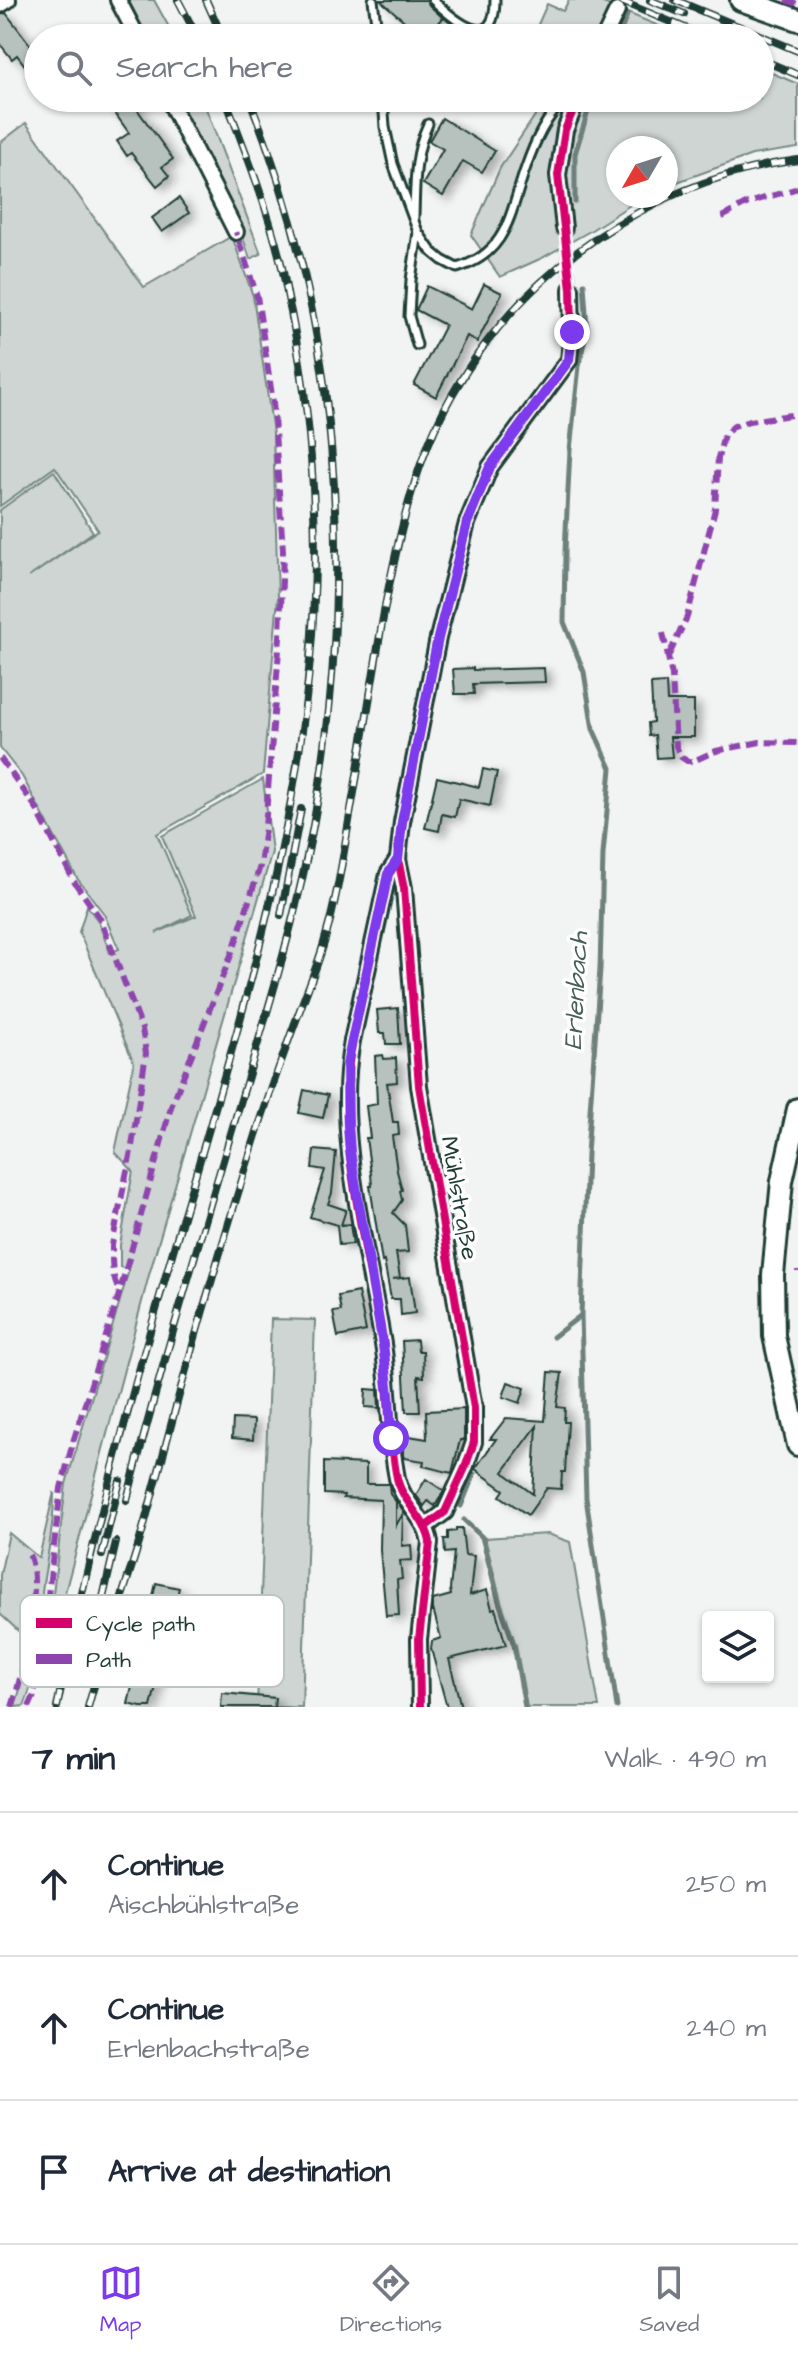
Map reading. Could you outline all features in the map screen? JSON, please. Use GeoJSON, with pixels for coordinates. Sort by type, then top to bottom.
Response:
{"type":"FeatureCollection","features":[{"type":"Feature","properties":{"kind":"main road"},"geometry":{"type":"LineString","coordinates":[[741,0],[798,20]]}},
{"type":"Feature","properties":{"kind":"main road"},"geometry":{"type":"LineString","coordinates":[[798,1109],[782,1181],[773,1275],[774,1336],[798,1445]]}},
{"type":"Feature","properties":{"kind":"street"},"geometry":{"type":"LineString","coordinates":[[0,5],[8,0]]}},
{"type":"Feature","properties":{"kind":"street"},"geometry":{"type":"LineString","coordinates":[[118,0],[131,24]]}},
{"type":"Feature","properties":{"kind":"street"},"geometry":{"type":"LineString","coordinates":[[611,24],[617,11]]}},
{"type":"Feature","properties":{"kind":"street"},"geometry":{"type":"LineString","coordinates":[[175,112],[236,232]]}},
{"type":"Feature","properties":{"kind":"street"},"geometry":{"type":"LineString","coordinates":[[564,228],[558,175],[565,130],[572,112]]}},
{"type":"Feature","properties":{"kind":"street"},"geometry":{"type":"LineString","coordinates":[[420,1707],[419,1639],[430,1542],[425,1527],[404,1496],[397,1478],[383,1345],[354,1177],[348,1123],[347,1064],[388,874],[398,859],[402,822],[438,638],[467,523],[490,467],[569,360],[571,289]]}},
{"type":"Feature","properties":{"kind":"street","name":"Mühlstraße"},"geometry":{"type":"LineString","coordinates":[[398,859],[404,888],[419,1086],[475,1425],[474,1442],[445,1512],[425,1527]]}},
{"type":"Feature","properties":{"kind":"lane"},"geometry":{"type":"LineString","coordinates":[[373,0],[376,24]]}},
{"type":"Feature","properties":{"kind":"lane"},"geometry":{"type":"LineString","coordinates":[[433,0],[461,24]]}},
{"type":"Feature","properties":{"kind":"lane"},"geometry":{"type":"LineString","coordinates":[[489,24],[495,10],[495,0]]}},
{"type":"Feature","properties":{"kind":"lane"},"geometry":{"type":"LineString","coordinates":[[384,112],[393,164],[418,232],[431,251],[457,268],[473,263],[489,252],[502,236],[526,165],[547,119],[553,112]]}},
{"type":"Feature","properties":{"kind":"lane"},"geometry":{"type":"LineString","coordinates":[[414,219],[419,142],[428,124]]}},
{"type":"Feature","properties":{"kind":"lane"},"geometry":{"type":"LineString","coordinates":[[417,345],[409,316],[418,232]]}},
{"type":"Feature","properties":{"kind":"shaded area"},"geometry":{"type":"Polygon","coordinates":[[[125,0],[154,0],[167,24],[137,24],[125,0]]]}},
{"type":"Feature","properties":{"kind":"shaded area"},"geometry":{"type":"Polygon","coordinates":[[[569,0],[596,0],[654,24],[538,24],[547,4],[563,11],[569,0]]]}},
{"type":"Feature","properties":{"kind":"shaded area"},"geometry":{"type":"Polygon","coordinates":[[[774,74],[798,84],[798,148],[752,155],[678,182],[678,136],[606,136],[606,208],[625,208],[542,258],[500,277],[471,235],[500,168],[537,112],[774,112],[774,74]]]}},
{"type":"Feature","properties":{"kind":"shaded area"},"geometry":{"type":"Polygon","coordinates":[[[181,112],[207,112],[261,254],[250,259],[240,229],[181,112]]]}},
{"type":"Feature","properties":{"kind":"shaded area"},"geometry":{"type":"Polygon","coordinates":[[[26,123],[144,287],[232,236],[253,296],[273,432],[278,597],[263,774],[157,834],[192,915],[156,933],[196,916],[162,836],[263,779],[272,852],[149,1275],[64,1595],[53,1595],[66,1484],[129,1270],[120,1267],[120,1245],[133,1171],[115,1152],[134,1063],[79,932],[87,906],[98,921],[110,953],[119,949],[104,914],[77,878],[22,776],[0,748],[0,510],[54,471],[93,532],[29,577],[98,530],[55,467],[0,506],[0,143],[26,123]]]}},
{"type":"Feature","properties":{"kind":"shaded area"},"geometry":{"type":"Polygon","coordinates":[[[271,1319],[315,1320],[302,1707],[257,1707],[258,1687],[284,1687],[284,1595],[261,1595],[271,1319]]]}},
{"type":"Feature","properties":{"kind":"shaded area"},"geometry":{"type":"Polygon","coordinates":[[[54,1492],[42,1595],[33,1595],[34,1590],[31,1595],[20,1595],[20,1632],[0,1614],[0,1575],[9,1533],[39,1558],[54,1492]]]}},
{"type":"Feature","properties":{"kind":"shaded area"},"geometry":{"type":"Polygon","coordinates":[[[548,1534],[570,1542],[599,1707],[527,1707],[516,1645],[485,1538],[548,1534]]]}},
{"type":"Feature","properties":{"kind":"shaded area"},"geometry":{"type":"Polygon","coordinates":[[[21,1687],[30,1687],[24,1706],[15,1707],[21,1687]]]}},
{"type":"Feature","properties":{"kind":"building"},"geometry":{"type":"Polygon","coordinates":[[[380,0],[427,0],[443,18],[438,24],[408,24],[380,0]]]}},
{"type":"Feature","properties":{"kind":"building"},"geometry":{"type":"Polygon","coordinates":[[[6,13],[24,37],[24,64],[17,55],[12,59],[0,44],[0,15],[6,13]]]}},
{"type":"Feature","properties":{"kind":"building"},"geometry":{"type":"Polygon","coordinates":[[[114,112],[139,112],[173,159],[162,167],[169,176],[157,186],[131,153],[127,156],[117,141],[129,133],[114,112]]]}},
{"type":"Feature","properties":{"kind":"building"},"geometry":{"type":"Polygon","coordinates":[[[442,118],[495,151],[482,172],[463,161],[443,196],[423,184],[443,149],[429,141],[442,118]]]}},
{"type":"Feature","properties":{"kind":"building"},"geometry":{"type":"Polygon","coordinates":[[[179,198],[189,213],[162,232],[152,218],[179,198]]]}},
{"type":"Feature","properties":{"kind":"building"},"geometry":{"type":"Polygon","coordinates":[[[484,284],[502,293],[477,342],[467,336],[436,397],[414,385],[445,325],[416,310],[427,286],[472,309],[484,284]]]}},
{"type":"Feature","properties":{"kind":"building"},"geometry":{"type":"Polygon","coordinates":[[[544,668],[545,682],[473,684],[474,694],[455,694],[453,669],[544,668]]]}},
{"type":"Feature","properties":{"kind":"building"},"geometry":{"type":"Polygon","coordinates":[[[666,683],[667,701],[694,701],[694,737],[670,737],[672,757],[657,758],[655,735],[649,736],[648,723],[653,722],[651,684],[666,683]]]}},
{"type":"Feature","properties":{"kind":"building"},"geometry":{"type":"Polygon","coordinates":[[[483,769],[497,772],[490,806],[459,799],[455,817],[442,814],[439,831],[425,828],[437,777],[479,787],[483,769]]]}},
{"type":"Feature","properties":{"kind":"building"},"geometry":{"type":"Polygon","coordinates":[[[398,1008],[400,1044],[386,1044],[385,1033],[379,1033],[377,1010],[398,1008]]]}},
{"type":"Feature","properties":{"kind":"building"},"geometry":{"type":"Polygon","coordinates":[[[383,1055],[384,1059],[396,1058],[397,1082],[387,1083],[393,1122],[398,1122],[399,1135],[392,1136],[402,1200],[393,1213],[405,1225],[408,1252],[396,1253],[400,1278],[393,1279],[410,1277],[415,1313],[401,1315],[400,1299],[391,1299],[382,1262],[366,1138],[370,1138],[366,1106],[377,1104],[375,1056],[383,1055]]]}},
{"type":"Feature","properties":{"kind":"building"},"geometry":{"type":"Polygon","coordinates":[[[304,1090],[328,1095],[323,1118],[299,1113],[304,1090]]]}},
{"type":"Feature","properties":{"kind":"building"},"geometry":{"type":"Polygon","coordinates":[[[314,1150],[336,1152],[328,1204],[346,1210],[341,1225],[350,1224],[353,1244],[339,1245],[337,1225],[310,1217],[325,1170],[312,1168],[314,1150]]]}},
{"type":"Feature","properties":{"kind":"building"},"geometry":{"type":"Polygon","coordinates":[[[358,1292],[366,1331],[338,1337],[333,1312],[341,1311],[338,1296],[358,1292]]]}},
{"type":"Feature","properties":{"kind":"building"},"geometry":{"type":"Polygon","coordinates":[[[417,1340],[418,1351],[423,1351],[424,1377],[418,1376],[420,1412],[406,1412],[402,1341],[417,1340]]]}},
{"type":"Feature","properties":{"kind":"building"},"geometry":{"type":"Polygon","coordinates":[[[549,1372],[562,1373],[557,1407],[565,1408],[564,1422],[568,1422],[561,1489],[547,1488],[528,1515],[500,1496],[504,1490],[475,1469],[496,1439],[490,1439],[506,1418],[545,1421],[549,1372]],[[537,1426],[503,1472],[533,1494],[537,1426]]]}},
{"type":"Feature","properties":{"kind":"building"},"geometry":{"type":"Polygon","coordinates":[[[508,1382],[525,1388],[520,1403],[503,1397],[508,1382]]]}},
{"type":"Feature","properties":{"kind":"building"},"geometry":{"type":"Polygon","coordinates":[[[366,1389],[378,1390],[379,1408],[365,1407],[366,1389]]]}},
{"type":"Feature","properties":{"kind":"building"},"geometry":{"type":"Polygon","coordinates":[[[464,1409],[464,1440],[460,1440],[452,1473],[423,1466],[424,1461],[404,1458],[403,1435],[427,1439],[426,1411],[464,1409]]]}},
{"type":"Feature","properties":{"kind":"building"},"geometry":{"type":"Polygon","coordinates":[[[233,1419],[254,1420],[253,1440],[232,1438],[233,1419]]]}},
{"type":"Feature","properties":{"kind":"building"},"geometry":{"type":"Polygon","coordinates":[[[324,1462],[366,1464],[366,1484],[389,1484],[390,1494],[396,1502],[396,1525],[403,1514],[402,1546],[411,1545],[412,1560],[400,1561],[402,1579],[397,1580],[399,1615],[386,1616],[380,1550],[381,1500],[324,1494],[324,1462]]]}},
{"type":"Feature","properties":{"kind":"building"},"geometry":{"type":"Polygon","coordinates":[[[426,1479],[444,1491],[435,1506],[428,1501],[424,1506],[416,1495],[426,1479]]]}},
{"type":"Feature","properties":{"kind":"building"},"geometry":{"type":"Polygon","coordinates":[[[456,1528],[462,1528],[465,1555],[474,1556],[470,1595],[487,1590],[506,1645],[449,1659],[461,1707],[447,1707],[431,1649],[432,1641],[441,1638],[433,1600],[451,1595],[454,1552],[445,1553],[444,1539],[448,1539],[448,1532],[456,1531],[456,1528]]]}},
{"type":"Feature","properties":{"kind":"building"},"geometry":{"type":"Polygon","coordinates":[[[156,1583],[179,1588],[177,1595],[153,1595],[156,1583]]]}},
{"type":"Feature","properties":{"kind":"building"},"geometry":{"type":"Polygon","coordinates":[[[132,1687],[156,1687],[151,1707],[128,1704],[132,1687]]]}},
{"type":"Feature","properties":{"kind":"building"},"geometry":{"type":"Polygon","coordinates":[[[222,1693],[275,1698],[274,1707],[221,1707],[222,1693]]]}},
{"type":"Feature","properties":{"kind":"waterway","name":"Erlenbach"},"geometry":{"type":"LineString","coordinates":[[623,24],[627,15]]}},
{"type":"Feature","properties":{"kind":"waterway","name":"Erlenbach"},"geometry":{"type":"LineString","coordinates":[[575,202],[575,154],[588,112]]}},
{"type":"Feature","properties":{"kind":"waterway","name":"Erlenbach"},"geometry":{"type":"LineString","coordinates":[[584,284],[587,328],[579,366],[570,450],[564,622],[584,672],[593,729],[611,768],[603,854],[600,969],[587,1154],[581,1315],[586,1498],[617,1707]]}},
{"type":"Feature","properties":{"kind":"waterway"},"geometry":{"type":"LineString","coordinates":[[553,1337],[580,1316]]}},
{"type":"Feature","properties":{"kind":"waterway"},"geometry":{"type":"LineString","coordinates":[[461,1506],[474,1474]]}},
{"type":"Feature","properties":{"kind":"waterway"},"geometry":{"type":"LineString","coordinates":[[464,1520],[482,1537],[514,1645],[525,1707]]}},
{"type":"Feature","properties":{"kind":"tunnel"},"geometry":{"type":"LineString","coordinates":[[564,228],[571,289]]}},
{"type":"Feature","properties":{"kind":"railway"},"geometry":{"type":"LineString","coordinates":[[178,0],[191,24]]}},
{"type":"Feature","properties":{"kind":"railway"},"geometry":{"type":"LineString","coordinates":[[206,0],[217,24]]}},
{"type":"Feature","properties":{"kind":"railway"},"geometry":{"type":"LineString","coordinates":[[618,0],[675,24]]}},
{"type":"Feature","properties":{"kind":"railway"},"geometry":{"type":"LineString","coordinates":[[650,0],[684,14]]}},
{"type":"Feature","properties":{"kind":"railway"},"geometry":{"type":"LineString","coordinates":[[675,0],[733,24]]}},
{"type":"Feature","properties":{"kind":"railway"},"geometry":{"type":"LineString","coordinates":[[774,41],[798,51]]}},
{"type":"Feature","properties":{"kind":"railway"},"geometry":{"type":"LineString","coordinates":[[774,65],[798,75]]}},
{"type":"Feature","properties":{"kind":"railway"},"geometry":{"type":"LineString","coordinates":[[81,1595],[148,1339],[252,974],[289,811],[303,728],[315,559],[314,497],[302,373],[275,242],[256,179],[230,112]]}},
{"type":"Feature","properties":{"kind":"railway"},"geometry":{"type":"LineString","coordinates":[[127,1500],[292,921],[316,809],[328,719],[335,629],[336,539],[331,449],[320,359],[303,271],[280,184],[254,112]]}},
{"type":"Feature","properties":{"kind":"railway"},"geometry":{"type":"LineString","coordinates":[[122,1595],[246,1167],[329,924],[397,548],[419,470],[439,419],[481,350],[516,308],[555,270],[598,237],[644,209],[693,187],[745,170],[798,160]]}},
{"type":"Feature","properties":{"kind":"railway"},"geometry":{"type":"LineString","coordinates":[[281,915],[301,809]]}},
{"type":"Feature","properties":{"kind":"railway"},"geometry":{"type":"LineString","coordinates":[[102,1555],[120,1481]]}},
{"type":"Feature","properties":{"kind":"railway"},"geometry":{"type":"LineString","coordinates":[[104,1595],[116,1542]]}},
{"type":"Feature","properties":{"kind":"railway"},"geometry":{"type":"LineString","coordinates":[[57,1707],[61,1687]]}},
{"type":"Feature","properties":{"kind":"railway"},"geometry":{"type":"LineString","coordinates":[[88,1707],[94,1687]]}},
{"type":"Feature","properties":{"kind":"marked path"},"geometry":{"type":"LineString","coordinates":[[785,0],[798,4]]}},
{"type":"Feature","properties":{"kind":"marked path"},"geometry":{"type":"LineString","coordinates":[[722,217],[748,203],[798,188]]}},
{"type":"Feature","properties":{"kind":"marked path"},"geometry":{"type":"LineString","coordinates":[[48,1595],[61,1488],[73,1442],[120,1291],[171,1107],[235,945],[260,866],[280,637],[283,551],[273,402],[257,296],[236,232]]}},
{"type":"Feature","properties":{"kind":"marked path"},"geometry":{"type":"LineString","coordinates":[[669,655],[687,617],[715,509],[718,458],[724,435],[734,426],[749,421],[798,414]]}},
{"type":"Feature","properties":{"kind":"marked path"},"geometry":{"type":"LineString","coordinates":[[663,633],[672,676],[676,746],[681,757],[693,761],[716,751],[760,742],[798,743]]}},
{"type":"Feature","properties":{"kind":"marked path"},"geometry":{"type":"LineString","coordinates":[[0,758],[35,806],[75,883],[100,918],[142,1029],[146,1053],[132,1146],[112,1245],[114,1275],[120,1291]]}},
{"type":"Feature","properties":{"kind":"marked path"},"geometry":{"type":"LineString","coordinates":[[29,1555],[33,1568],[34,1595]]}},
{"type":"Feature","properties":{"kind":"marked path"},"geometry":{"type":"LineString","coordinates":[[12,1707],[20,1678]]}},
{"type":"Feature","properties":{"kind":"marked path"},"geometry":{"type":"LineString","coordinates":[[29,1707],[35,1687]]}},
{"type":"Feature","properties":{"kind":"cycle path"},"geometry":{"type":"LineString","coordinates":[[425,1527],[445,1512],[465,1468],[474,1442],[474,1408],[419,1086],[404,888],[398,859],[402,822],[438,638],[467,523],[490,467],[569,360],[571,289],[558,175],[565,130],[572,112]]}},
{"type":"Feature","properties":{"kind":"cycle path"},"geometry":{"type":"LineString","coordinates":[[398,859],[388,874],[352,1041],[347,1115],[355,1192],[383,1344],[397,1478],[424,1525],[430,1542],[419,1639],[420,1707]]}},
{"type":"Feature","properties":{"kind":"route"},"geometry":{"type":"LineString","coordinates":[[391,1438],[383,1345],[350,1151],[347,1064],[388,874],[398,859],[402,822],[438,638],[467,523],[490,467],[569,360],[572,332]]}}]}
